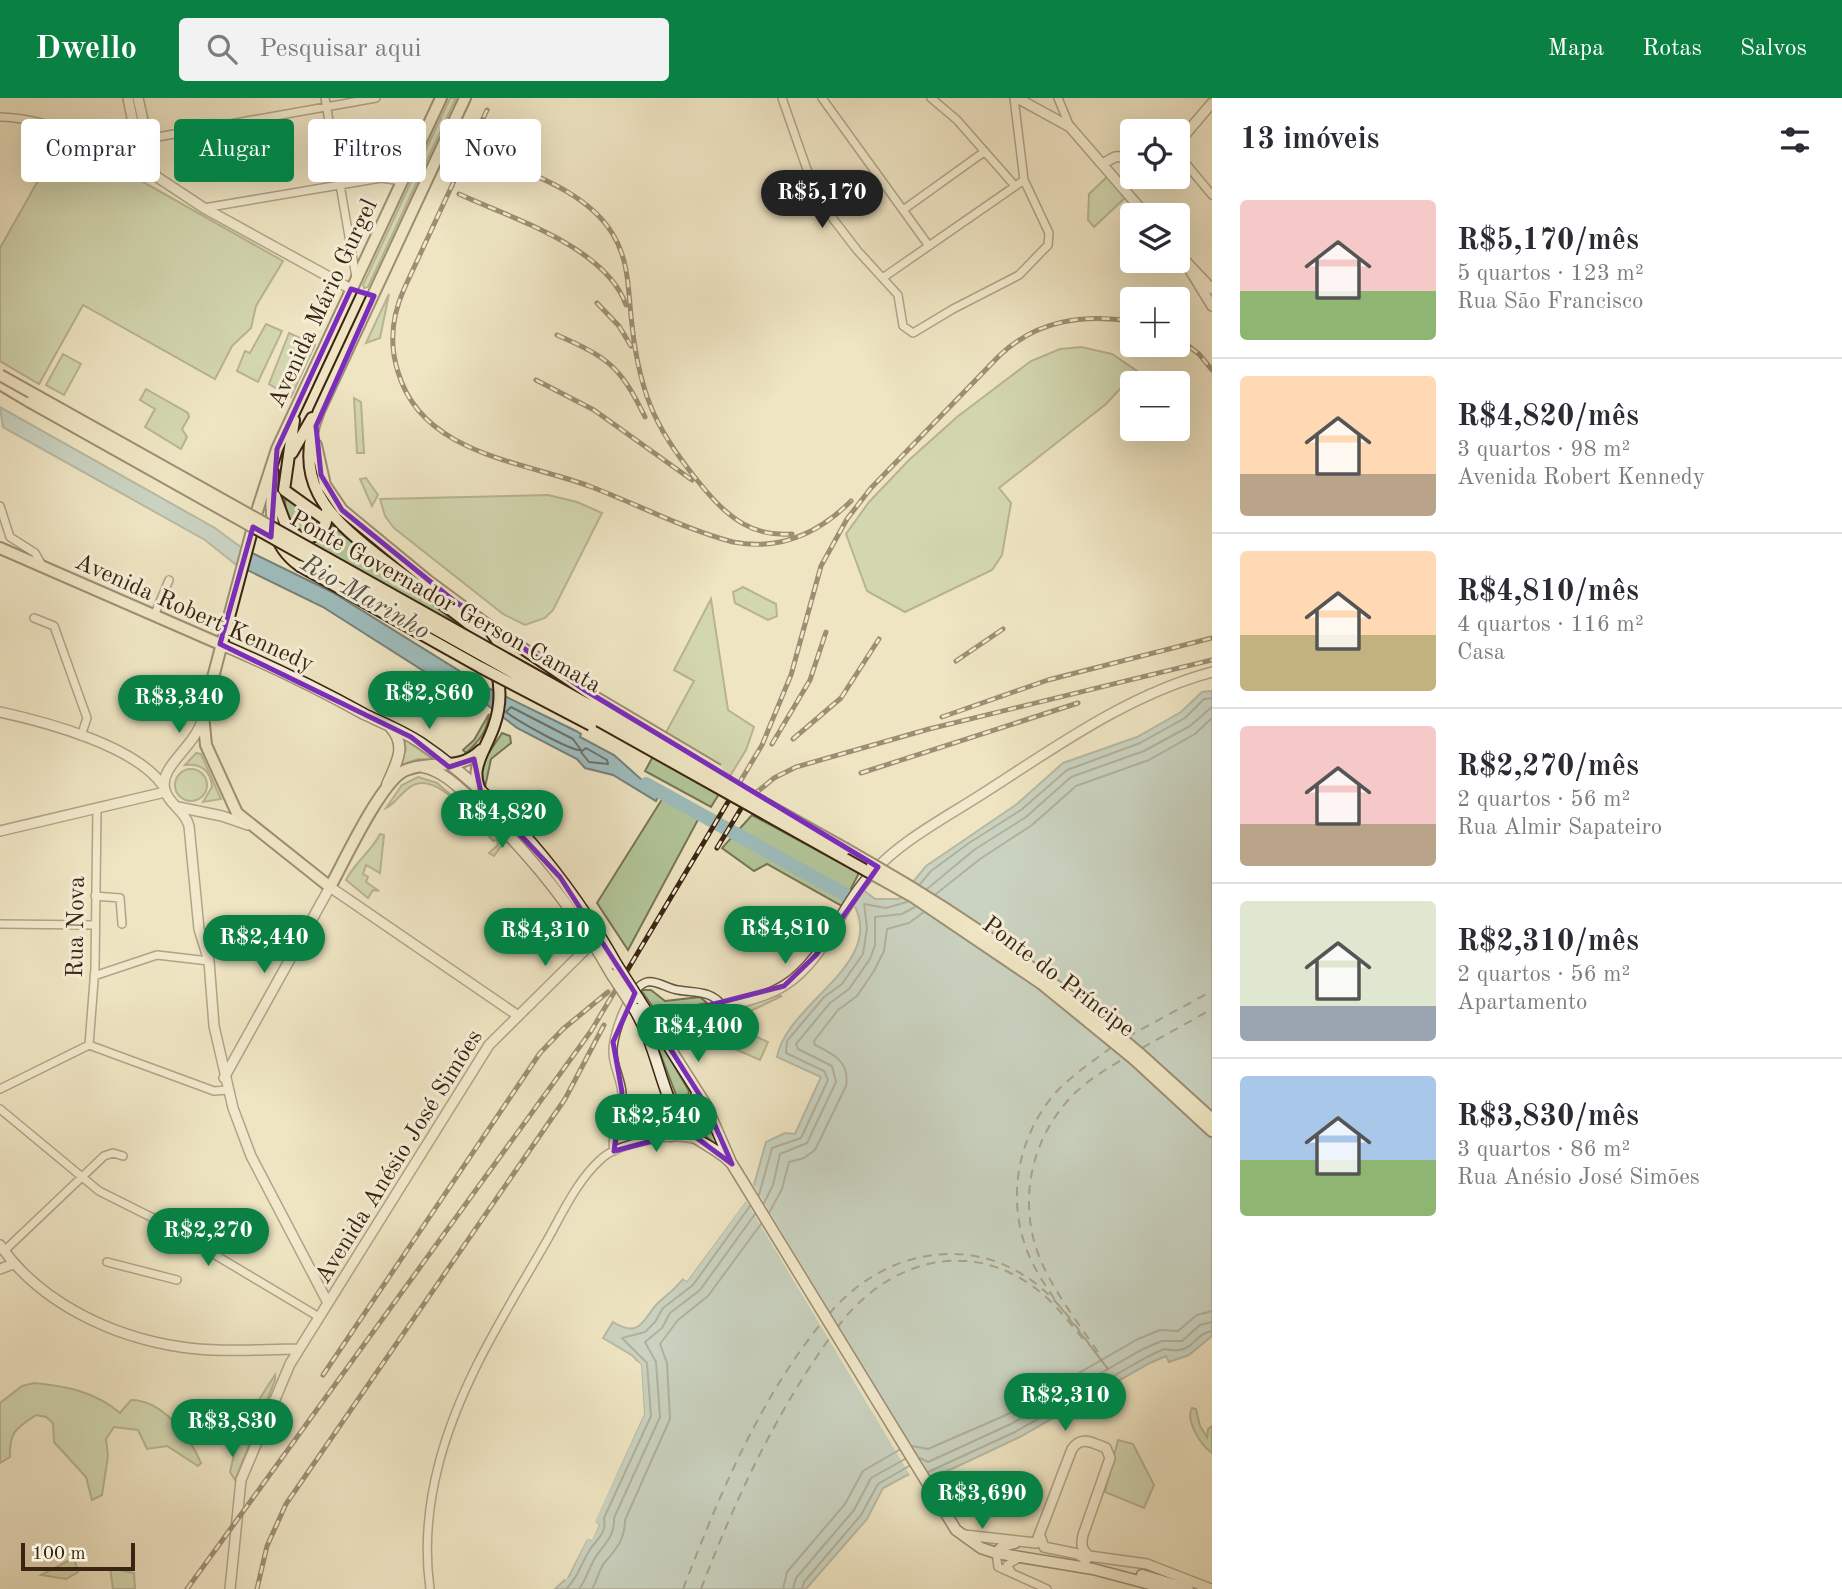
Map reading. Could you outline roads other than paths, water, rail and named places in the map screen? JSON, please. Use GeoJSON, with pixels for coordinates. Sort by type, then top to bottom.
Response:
{"type":"FeatureCollection","features":[{"type":"Feature","properties":{"kind":"main road","name":"Avenida Mário Gurgel"},"geometry":{"type":"LineString","coordinates":[[426,130],[441,98]]}},
{"type":"Feature","properties":{"kind":"main road","name":"Avenida Mário Gurgel"},"geometry":{"type":"LineString","coordinates":[[322,406],[465,98]]}},
{"type":"Feature","properties":{"kind":"main road","name":"Avenida Mário Gurgel"},"geometry":{"type":"LineString","coordinates":[[277,449],[402,182]]}},
{"type":"Feature","properties":{"kind":"main road"},"geometry":{"type":"LineString","coordinates":[[351,289],[374,296]]}},
{"type":"Feature","properties":{"kind":"main road","name":"Ponte Governador Gerson Camata"},"geometry":{"type":"LineString","coordinates":[[0,375],[846,849],[868,872]]}},
{"type":"Feature","properties":{"kind":"main road","name":"Ponte Governador Gerson Camata"},"geometry":{"type":"LineString","coordinates":[[0,384],[868,872]]}},
{"type":"Feature","properties":{"kind":"main road"},"geometry":{"type":"LineString","coordinates":[[288,461],[322,406]]}},
{"type":"Feature","properties":{"kind":"main road"},"geometry":{"type":"LineString","coordinates":[[322,406],[310,441],[309,462],[317,492],[327,513],[475,629],[488,645],[499,679],[496,719],[481,750],[476,774],[485,798]]}},
{"type":"Feature","properties":{"kind":"main road"},"geometry":{"type":"LineString","coordinates":[[322,406],[316,453],[325,485],[336,502],[377,540],[485,623],[595,697],[846,849]]}},
{"type":"Feature","properties":{"kind":"main road"},"geometry":{"type":"LineString","coordinates":[[296,407],[284,490],[323,518],[327,513]]}},
{"type":"Feature","properties":{"kind":"main road"},"geometry":{"type":"LineString","coordinates":[[277,449],[272,484],[271,519],[274,535],[282,549],[300,566],[526,692],[709,783]]}},
{"type":"Feature","properties":{"kind":"main road"},"geometry":{"type":"LineString","coordinates":[[277,449],[202,715],[204,739],[214,766],[233,808],[248,825],[330,887],[385,788],[400,752],[398,738],[389,727]]}},
{"type":"Feature","properties":{"kind":"main road"},"geometry":{"type":"LineString","coordinates":[[272,484],[283,521],[296,536],[309,538],[317,535],[326,524],[327,513]]}},
{"type":"Feature","properties":{"kind":"main road","name":"Avenida Robert Kennedy"},"geometry":{"type":"LineString","coordinates":[[0,548],[288,674],[421,743],[449,766],[485,798],[560,877],[617,965],[648,1033],[683,1126],[699,1142],[732,1164]]}},
{"type":"Feature","properties":{"kind":"main road"},"geometry":{"type":"LineString","coordinates":[[385,788],[402,771],[419,767],[449,766],[470,760],[481,750]]}},
{"type":"Feature","properties":{"kind":"main road","name":"Avenida Robert Kennedy"},"geometry":{"type":"LineString","coordinates":[[419,767],[436,771],[447,778],[508,834],[552,883],[593,942],[612,975],[652,1020],[673,1054]]}},
{"type":"Feature","properties":{"kind":"main road","name":"Ponte do Príncipe"},"geometry":{"type":"LineString","coordinates":[[868,872],[946,907],[1047,977],[1095,1015],[1212,1119]]}},
{"type":"Feature","properties":{"kind":"main road","name":"Ponte do Príncipe"},"geometry":{"type":"LineString","coordinates":[[868,872],[950,920],[1042,984],[1147,1071],[1212,1131]]}},
{"type":"Feature","properties":{"kind":"main road"},"geometry":{"type":"LineString","coordinates":[[673,1054],[697,1091],[732,1164],[956,1530],[981,1548],[996,1553],[1157,1578],[1188,1589]]}},
{"type":"Feature","properties":{"kind":"main road"},"geometry":{"type":"LineString","coordinates":[[671,1136],[695,1111],[697,1091]]}},
{"type":"Feature","properties":{"kind":"main road"},"geometry":{"type":"LineString","coordinates":[[996,1553],[1003,1546],[1015,1543]]}},
{"type":"Feature","properties":{"kind":"main road"},"geometry":{"type":"LineString","coordinates":[[1093,1569],[1168,1589]]}},
{"type":"Feature","properties":{"kind":"street"},"geometry":{"type":"LineString","coordinates":[[128,98],[131,119]]}},
{"type":"Feature","properties":{"kind":"street"},"geometry":{"type":"LineString","coordinates":[[138,98],[142,119]]}},
{"type":"Feature","properties":{"kind":"street"},"geometry":{"type":"LineString","coordinates":[[160,136],[325,102],[376,98]]}},
{"type":"Feature","properties":{"kind":"street"},"geometry":{"type":"LineString","coordinates":[[782,98],[817,198],[857,250],[884,277],[901,300],[903,326],[906,331],[914,334],[1019,275],[1046,248],[1049,233],[1024,180],[1015,98]]}},
{"type":"Feature","properties":{"kind":"street"},"geometry":{"type":"LineString","coordinates":[[822,98],[929,246]]}},
{"type":"Feature","properties":{"kind":"street"},"geometry":{"type":"LineString","coordinates":[[931,98],[957,120],[1015,186]]}},
{"type":"Feature","properties":{"kind":"street"},"geometry":{"type":"LineString","coordinates":[[1015,98],[1070,127]]}},
{"type":"Feature","properties":{"kind":"street"},"geometry":{"type":"LineString","coordinates":[[1058,98],[1070,127],[1136,203]]}},
{"type":"Feature","properties":{"kind":"street"},"geometry":{"type":"LineString","coordinates":[[325,102],[338,185],[357,277]]}},
{"type":"Feature","properties":{"kind":"street"},"geometry":{"type":"LineString","coordinates":[[1190,129],[1212,103]]}},
{"type":"Feature","properties":{"kind":"street"},"geometry":{"type":"LineString","coordinates":[[0,117],[21,119]]}},
{"type":"Feature","properties":{"kind":"street"},"geometry":{"type":"LineString","coordinates":[[903,210],[984,152]]}},
{"type":"Feature","properties":{"kind":"street"},"geometry":{"type":"LineString","coordinates":[[1102,164],[1120,157]]}},
{"type":"Feature","properties":{"kind":"street"},"geometry":{"type":"LineString","coordinates":[[1190,168],[1212,195]]}},
{"type":"Feature","properties":{"kind":"street"},"geometry":{"type":"LineString","coordinates":[[160,177],[204,208],[351,289]]}},
{"type":"Feature","properties":{"kind":"street"},"geometry":{"type":"LineString","coordinates":[[884,277],[1024,180]]}},
{"type":"Feature","properties":{"kind":"street"},"geometry":{"type":"LineString","coordinates":[[204,208],[356,182]]}},
{"type":"Feature","properties":{"kind":"street"},"geometry":{"type":"LineString","coordinates":[[1190,267],[1212,289]]}},
{"type":"Feature","properties":{"kind":"street"},"geometry":{"type":"LineString","coordinates":[[1190,270],[1212,306]]}},
{"type":"Feature","properties":{"kind":"street"},"geometry":{"type":"LineString","coordinates":[[0,506],[10,537],[35,553],[43,568]]}},
{"type":"Feature","properties":{"kind":"street"},"geometry":{"type":"LineString","coordinates":[[155,616],[169,580]]}},
{"type":"Feature","properties":{"kind":"street"},"geometry":{"type":"LineString","coordinates":[[34,618],[54,626],[87,718],[81,736]]}},
{"type":"Feature","properties":{"kind":"street"},"geometry":{"type":"LineString","coordinates":[[652,1020],[761,996],[784,986],[810,963],[842,917],[868,872],[926,830],[1083,729],[1146,696],[1212,672]]}},
{"type":"Feature","properties":{"kind":"street"},"geometry":{"type":"LineString","coordinates":[[0,712],[81,736],[138,763],[156,767],[172,764]]}},
{"type":"Feature","properties":{"kind":"street"},"geometry":{"type":"LineString","coordinates":[[164,789],[164,777],[191,744],[202,715]]}},
{"type":"Feature","properties":{"kind":"street"},"geometry":{"type":"LineString","coordinates":[[138,763],[164,789],[189,826],[199,929],[209,961],[214,1026],[224,1077],[251,1156],[328,1303]]}},
{"type":"Feature","properties":{"kind":"street"},"geometry":{"type":"LineString","coordinates":[[0,831],[97,809],[164,789]]}},
{"type":"Feature","properties":{"kind":"street"},"geometry":{"type":"LineString","coordinates":[[177,806],[248,825]]}},
{"type":"Feature","properties":{"kind":"street","name":"Rua Nova"},"geometry":{"type":"LineString","coordinates":[[89,1045],[94,976],[97,809]]}},
{"type":"Feature","properties":{"kind":"street"},"geometry":{"type":"LineString","coordinates":[[224,1077],[330,887],[517,1016]]}},
{"type":"Feature","properties":{"kind":"street"},"geometry":{"type":"LineString","coordinates":[[95,896],[120,898],[122,924]]}},
{"type":"Feature","properties":{"kind":"street"},"geometry":{"type":"LineString","coordinates":[[0,924],[94,925]]}},
{"type":"Feature","properties":{"kind":"street","name":"Avenida Anésio José Simões"},"geometry":{"type":"LineString","coordinates":[[230,1589],[242,1474],[278,1387],[299,1349],[484,1053],[517,1016],[593,942]]}},
{"type":"Feature","properties":{"kind":"street"},"geometry":{"type":"LineString","coordinates":[[94,976],[157,955],[209,961]]}},
{"type":"Feature","properties":{"kind":"street"},"geometry":{"type":"LineString","coordinates":[[614,1151],[622,1092],[613,1060],[613,1042],[625,1010],[638,989],[643,984],[654,982],[671,989],[708,994],[722,1005]]}},
{"type":"Feature","properties":{"kind":"street"},"geometry":{"type":"LineString","coordinates":[[673,1054],[675,1030],[688,1012]]}},
{"type":"Feature","properties":{"kind":"street"},"geometry":{"type":"LineString","coordinates":[[0,1089],[89,1045],[214,1091],[228,1090]]}},
{"type":"Feature","properties":{"kind":"street"},"geometry":{"type":"LineString","coordinates":[[0,1109],[104,1194],[155,1219],[319,1317]]}},
{"type":"Feature","properties":{"kind":"street"},"geometry":{"type":"LineString","coordinates":[[430,1589],[427,1535],[432,1491],[445,1443],[466,1387],[488,1340],[575,1192],[598,1162],[614,1151],[671,1136],[699,1142]]}},
{"type":"Feature","properties":{"kind":"street"},"geometry":{"type":"LineString","coordinates":[[123,1156],[106,1155],[2,1248],[13,1264],[53,1299],[133,1336],[192,1348],[299,1349]]}},
{"type":"Feature","properties":{"kind":"street"},"geometry":{"type":"LineString","coordinates":[[107,1262],[177,1280]]}},
{"type":"Feature","properties":{"kind":"street"},"geometry":{"type":"LineString","coordinates":[[0,1269],[13,1264]]}},
{"type":"Feature","properties":{"kind":"street"},"geometry":{"type":"LineString","coordinates":[[956,1530],[975,1538],[1034,1544],[1040,1536],[1075,1444],[1086,1440],[1106,1448],[1110,1458],[1081,1544],[1089,1556],[1147,1564],[1211,1589]]}},
{"type":"Feature","properties":{"kind":"street"},"geometry":{"type":"LineString","coordinates":[[1040,1536],[1044,1547],[1078,1554],[1093,1569]]}},
{"type":"Feature","properties":{"kind":"street"},"geometry":{"type":"LineString","coordinates":[[996,1553],[998,1567],[1047,1589]]}},
{"type":"Feature","properties":{"kind":"street"},"geometry":{"type":"LineString","coordinates":[[1018,1577],[1007,1569],[1007,1565],[1019,1558]]}},
{"type":"Feature","properties":{"kind":"water","name":"Rio Marinho"},"geometry":{"type":"Polygon","coordinates":[[[0,407],[215,528],[242,548],[332,592],[484,686],[581,734],[580,737],[614,755],[643,781],[662,790],[656,801],[613,775],[585,768],[577,759],[517,728],[486,704],[449,687],[323,607],[235,564],[205,540],[3,427],[0,407]]]}},
{"type":"Feature","properties":{"kind":"water"},"geometry":{"type":"Polygon","coordinates":[[[1212,691],[1212,1336],[1189,1355],[1169,1362],[1166,1356],[1150,1363],[1018,1438],[926,1481],[913,1472],[883,1488],[867,1519],[806,1589],[555,1589],[569,1576],[587,1538],[591,1540],[599,1525],[594,1522],[644,1414],[641,1365],[633,1356],[603,1338],[613,1322],[630,1329],[636,1328],[683,1279],[687,1281],[752,1192],[766,1142],[785,1133],[795,1134],[821,1077],[777,1057],[785,1037],[798,1018],[847,964],[857,945],[860,925],[853,903],[862,889],[875,899],[899,899],[926,866],[1017,804],[1063,763],[1137,737],[1181,712],[1202,692],[1212,691]]]}},
{"type":"Feature","properties":{"kind":"waterway","name":"Rio Marinho"},"geometry":{"type":"LineString","coordinates":[[646,784],[855,900]]}},
{"type":"Feature","properties":{"kind":"railway"},"geometry":{"type":"LineString","coordinates":[[487,110],[404,289],[394,320],[393,351],[398,372],[410,399],[428,421],[451,438],[477,450],[589,486],[733,542],[767,544],[797,537],[825,523],[851,501]]}},
{"type":"Feature","properties":{"kind":"railway"},"geometry":{"type":"LineString","coordinates":[[541,178],[570,193],[586,205],[600,218],[618,244],[627,278],[640,374],[654,415],[676,452],[706,491],[734,518],[754,529],[792,534]]}},
{"type":"Feature","properties":{"kind":"railway"},"geometry":{"type":"LineString","coordinates":[[459,194],[529,224],[578,251],[599,267],[615,285],[626,305]]}},
{"type":"Feature","properties":{"kind":"railway"},"geometry":{"type":"LineString","coordinates":[[597,303],[619,326],[631,346]]}},
{"type":"Feature","properties":{"kind":"railway"},"geometry":{"type":"LineString","coordinates":[[187,1589],[591,1031],[762,745],[791,675],[821,566],[847,519],[871,488],[999,356],[1014,344],[1029,334],[1061,322],[1095,318],[1120,320]]}},
{"type":"Feature","properties":{"kind":"railway"},"geometry":{"type":"LineString","coordinates":[[557,335],[589,350],[611,366],[628,386],[645,417]]}},
{"type":"Feature","properties":{"kind":"railway"},"geometry":{"type":"LineString","coordinates":[[1190,347],[1212,370]]}},
{"type":"Feature","properties":{"kind":"railway"},"geometry":{"type":"LineString","coordinates":[[536,380],[594,410],[692,480]]}},
{"type":"Feature","properties":{"kind":"railway"},"geometry":{"type":"LineString","coordinates":[[956,661],[1003,629]]}},
{"type":"Feature","properties":{"kind":"railway"},"geometry":{"type":"LineString","coordinates":[[772,744],[810,680],[826,632]]}},
{"type":"Feature","properties":{"kind":"railway"},"geometry":{"type":"LineString","coordinates":[[942,717],[1048,680],[1212,638]]}},
{"type":"Feature","properties":{"kind":"railway"},"geometry":{"type":"LineString","coordinates":[[793,739],[841,698],[879,639]]}},
{"type":"Feature","properties":{"kind":"railway"},"geometry":{"type":"LineString","coordinates":[[717,848],[745,802],[774,778],[796,767],[929,729],[1212,660]]}},
{"type":"Feature","properties":{"kind":"railway"},"geometry":{"type":"LineString","coordinates":[[861,773],[1078,703]]}},
{"type":"Feature","properties":{"kind":"railway"},"geometry":{"type":"LineString","coordinates":[[323,1375],[540,1053],[563,1029],[608,992]]}},
{"type":"Feature","properties":{"kind":"railway"},"geometry":{"type":"LineString","coordinates":[[257,1589],[267,1546],[286,1504],[565,1099],[604,1025]]}}]}
